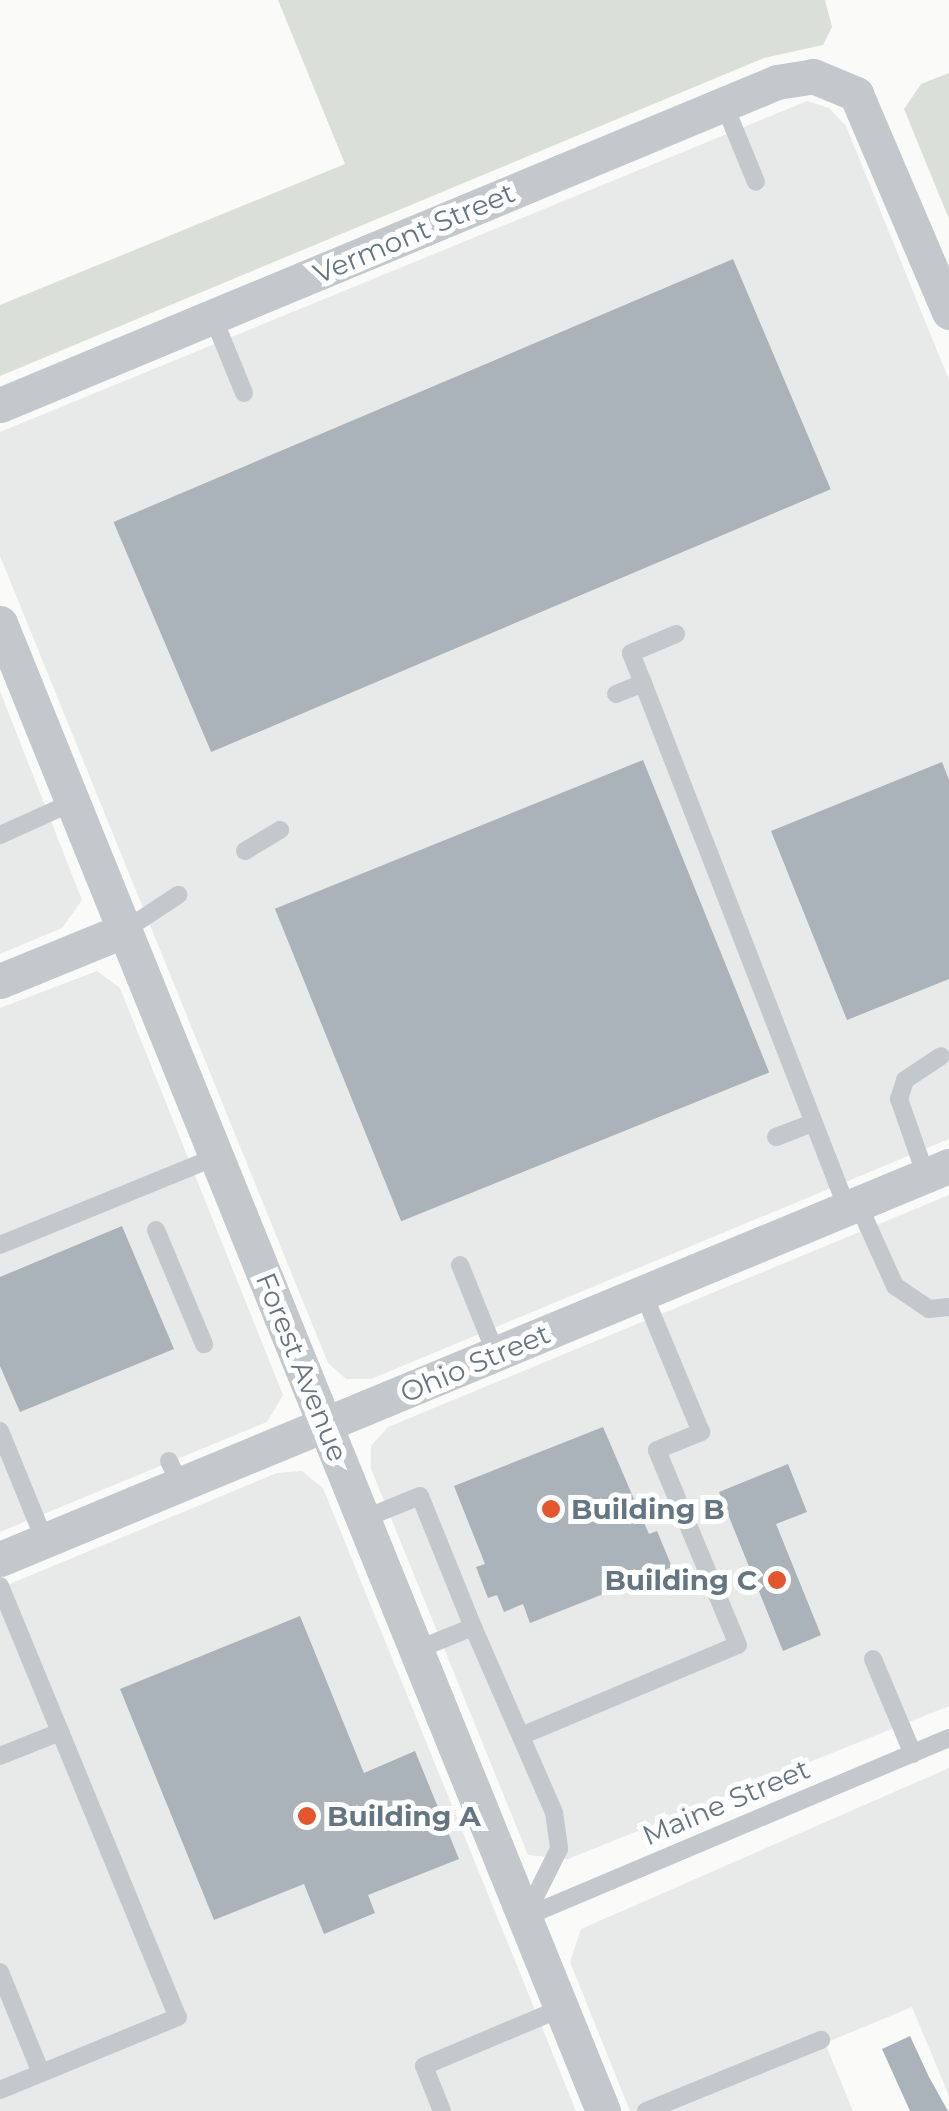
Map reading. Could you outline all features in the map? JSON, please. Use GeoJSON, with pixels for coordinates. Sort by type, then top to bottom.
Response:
{"type":"FeatureCollection","features":[{"type":"Feature","properties":{"kind":"street","name":"Vermont Street"},"geometry":{"type":"LineString","coordinates":[[0,405],[777,82],[831,79],[856,94],[874,125],[949,312]]}},
{"type":"Feature","properties":{"kind":"street","name":"Forest Avenue"},"geometry":{"type":"LineString","coordinates":[[0,623],[603,2111]]}},
{"type":"Feature","properties":{"kind":"street"},"geometry":{"type":"LineString","coordinates":[[0,982],[125,930]]}},
{"type":"Feature","properties":{"kind":"street","name":"Ohio Street"},"geometry":{"type":"LineString","coordinates":[[0,1560],[44,1542],[175,1473],[326,1425],[937,1171]]}},
{"type":"Feature","properties":{"kind":"lane"},"geometry":{"type":"LineString","coordinates":[[724,104],[756,182]]}},
{"type":"Feature","properties":{"kind":"lane"},"geometry":{"type":"LineString","coordinates":[[213,316],[244,393]]}},
{"type":"Feature","properties":{"kind":"lane"},"geometry":{"type":"LineString","coordinates":[[676,634],[631,652],[813,1123],[895,1286],[929,1309],[949,1307]]}},
{"type":"Feature","properties":{"kind":"lane"},"geometry":{"type":"LineString","coordinates":[[616,694],[644,683]]}},
{"type":"Feature","properties":{"kind":"lane"},"geometry":{"type":"LineString","coordinates":[[0,807],[4,831],[73,802]]}},
{"type":"Feature","properties":{"kind":"lane"},"geometry":{"type":"LineString","coordinates":[[244,851],[280,830]]}},
{"type":"Feature","properties":{"kind":"lane"},"geometry":{"type":"LineString","coordinates":[[125,930],[178,895]]}},
{"type":"Feature","properties":{"kind":"lane"},"geometry":{"type":"LineString","coordinates":[[937,1171],[899,1100],[905,1080],[940,1056]]}},
{"type":"Feature","properties":{"kind":"lane"},"geometry":{"type":"LineString","coordinates":[[776,1137],[813,1123]]}},
{"type":"Feature","properties":{"kind":"lane"},"geometry":{"type":"LineString","coordinates":[[0,1246],[216,1157]]}},
{"type":"Feature","properties":{"kind":"lane"},"geometry":{"type":"LineString","coordinates":[[156,1230],[204,1344]]}},
{"type":"Feature","properties":{"kind":"lane"},"geometry":{"type":"LineString","coordinates":[[460,1265],[496,1354]]}},
{"type":"Feature","properties":{"kind":"lane"},"geometry":{"type":"LineString","coordinates":[[521,1736],[738,1645],[657,1450],[701,1432],[643,1293]]}},
{"type":"Feature","properties":{"kind":"lane"},"geometry":{"type":"LineString","coordinates":[[0,1431],[44,1542]]}},
{"type":"Feature","properties":{"kind":"lane"},"geometry":{"type":"LineString","coordinates":[[363,1519],[420,1496],[554,1812],[559,1849],[525,1917]]}},
{"type":"Feature","properties":{"kind":"lane"},"geometry":{"type":"LineString","coordinates":[[0,1586],[178,2017],[0,2090]]}},
{"type":"Feature","properties":{"kind":"lane"},"geometry":{"type":"LineString","coordinates":[[416,1650],[473,1627]]}},
{"type":"Feature","properties":{"kind":"lane"},"geometry":{"type":"LineString","coordinates":[[873,1659],[913,1754]]}},
{"type":"Feature","properties":{"kind":"lane"},"geometry":{"type":"LineString","coordinates":[[0,1756],[60,1732]]}},
{"type":"Feature","properties":{"kind":"lane","name":"Maine Street"},"geometry":{"type":"LineString","coordinates":[[525,1917],[949,1738]]}},
{"type":"Feature","properties":{"kind":"lane"},"geometry":{"type":"LineString","coordinates":[[0,1972],[41,2073]]}},
{"type":"Feature","properties":{"kind":"lane"},"geometry":{"type":"LineString","coordinates":[[442,2111],[424,2066],[562,2008]]}},
{"type":"Feature","properties":{"kind":"lane"},"geometry":{"type":"LineString","coordinates":[[646,2111],[822,2040]]}},
{"type":"Feature","properties":{"kind":"shaded area"},"geometry":{"type":"Polygon","coordinates":[[[278,0],[825,0],[832,27],[823,45],[764,58],[0,376],[0,305],[345,164],[278,0]]]}},
{"type":"Feature","properties":{"kind":"shaded area"},"geometry":{"type":"Polygon","coordinates":[[[949,73],[949,219],[904,109],[921,84],[949,73]]]}},
{"type":"Feature","properties":{"kind":"shaded area"},"geometry":{"type":"Polygon","coordinates":[[[807,101],[829,108],[846,126],[949,380],[949,1139],[371,1379],[346,1379],[328,1363],[0,556],[0,432],[807,101]]]}},
{"type":"Feature","properties":{"kind":"shaded area"},"geometry":{"type":"Polygon","coordinates":[[[0,691],[82,900],[62,928],[0,954],[0,691]]]}},
{"type":"Feature","properties":{"kind":"shaded area"},"geometry":{"type":"Polygon","coordinates":[[[97,971],[120,988],[283,1395],[267,1422],[0,1532],[0,1008],[97,971]]]}},
{"type":"Feature","properties":{"kind":"shaded area"},"geometry":{"type":"Polygon","coordinates":[[[949,1195],[949,1706],[568,1859],[528,1855],[371,1469],[371,1446],[388,1427],[949,1195]]]}},
{"type":"Feature","properties":{"kind":"shaded area"},"geometry":{"type":"Polygon","coordinates":[[[302,1471],[323,1488],[576,2111],[0,2111],[0,1588],[277,1473],[302,1471]]]}},
{"type":"Feature","properties":{"kind":"shaded area"},"geometry":{"type":"Polygon","coordinates":[[[949,1768],[949,2096],[912,2007],[825,2043],[853,2111],[630,2111],[570,1962],[581,1929],[949,1768]]]}},
{"type":"Feature","properties":{"kind":"building"},"geometry":{"type":"Polygon","coordinates":[[[733,259],[831,489],[211,752],[114,522],[733,259]]]}},
{"type":"Feature","properties":{"kind":"building"},"geometry":{"type":"Polygon","coordinates":[[[643,760],[769,1072],[401,1221],[275,909],[643,760]]]}},
{"type":"Feature","properties":{"kind":"building"},"geometry":{"type":"Polygon","coordinates":[[[942,762],[949,780],[949,979],[847,1020],[771,831],[942,762]]]}},
{"type":"Feature","properties":{"kind":"building"},"geometry":{"type":"Polygon","coordinates":[[[122,1226],[174,1349],[20,1412],[0,1366],[0,1277],[122,1226]]]}},
{"type":"Feature","properties":{"kind":"building","name":"Building B"},"geometry":{"type":"Polygon","coordinates":[[[603,1427],[649,1534],[657,1531],[672,1567],[530,1623],[523,1604],[504,1612],[497,1595],[488,1598],[476,1567],[485,1564],[454,1486],[603,1427]]]}},
{"type":"Feature","properties":{"kind":"building","name":"Building C"},"geometry":{"type":"Polygon","coordinates":[[[788,1464],[807,1512],[776,1524],[821,1635],[783,1651],[719,1492],[788,1464]]]}},
{"type":"Feature","properties":{"kind":"building","name":"Building A"},"geometry":{"type":"Polygon","coordinates":[[[300,1616],[364,1773],[415,1751],[459,1859],[368,1895],[375,1913],[324,1934],[304,1884],[214,1920],[120,1689],[300,1616]]]}},
{"type":"Feature","properties":{"kind":"building"},"geometry":{"type":"Polygon","coordinates":[[[910,2036],[948,2111],[910,2111],[882,2049],[910,2036]]]}},
{"type":"Feature","properties":{"kind":"place","name":"Building B"},"geometry":{"type":"Point","coordinates":[551,1509]}},
{"type":"Feature","properties":{"kind":"place","name":"Building C"},"geometry":{"type":"Point","coordinates":[777,1580]}},
{"type":"Feature","properties":{"kind":"place","name":"Building A"},"geometry":{"type":"Point","coordinates":[307,1816]}}]}
